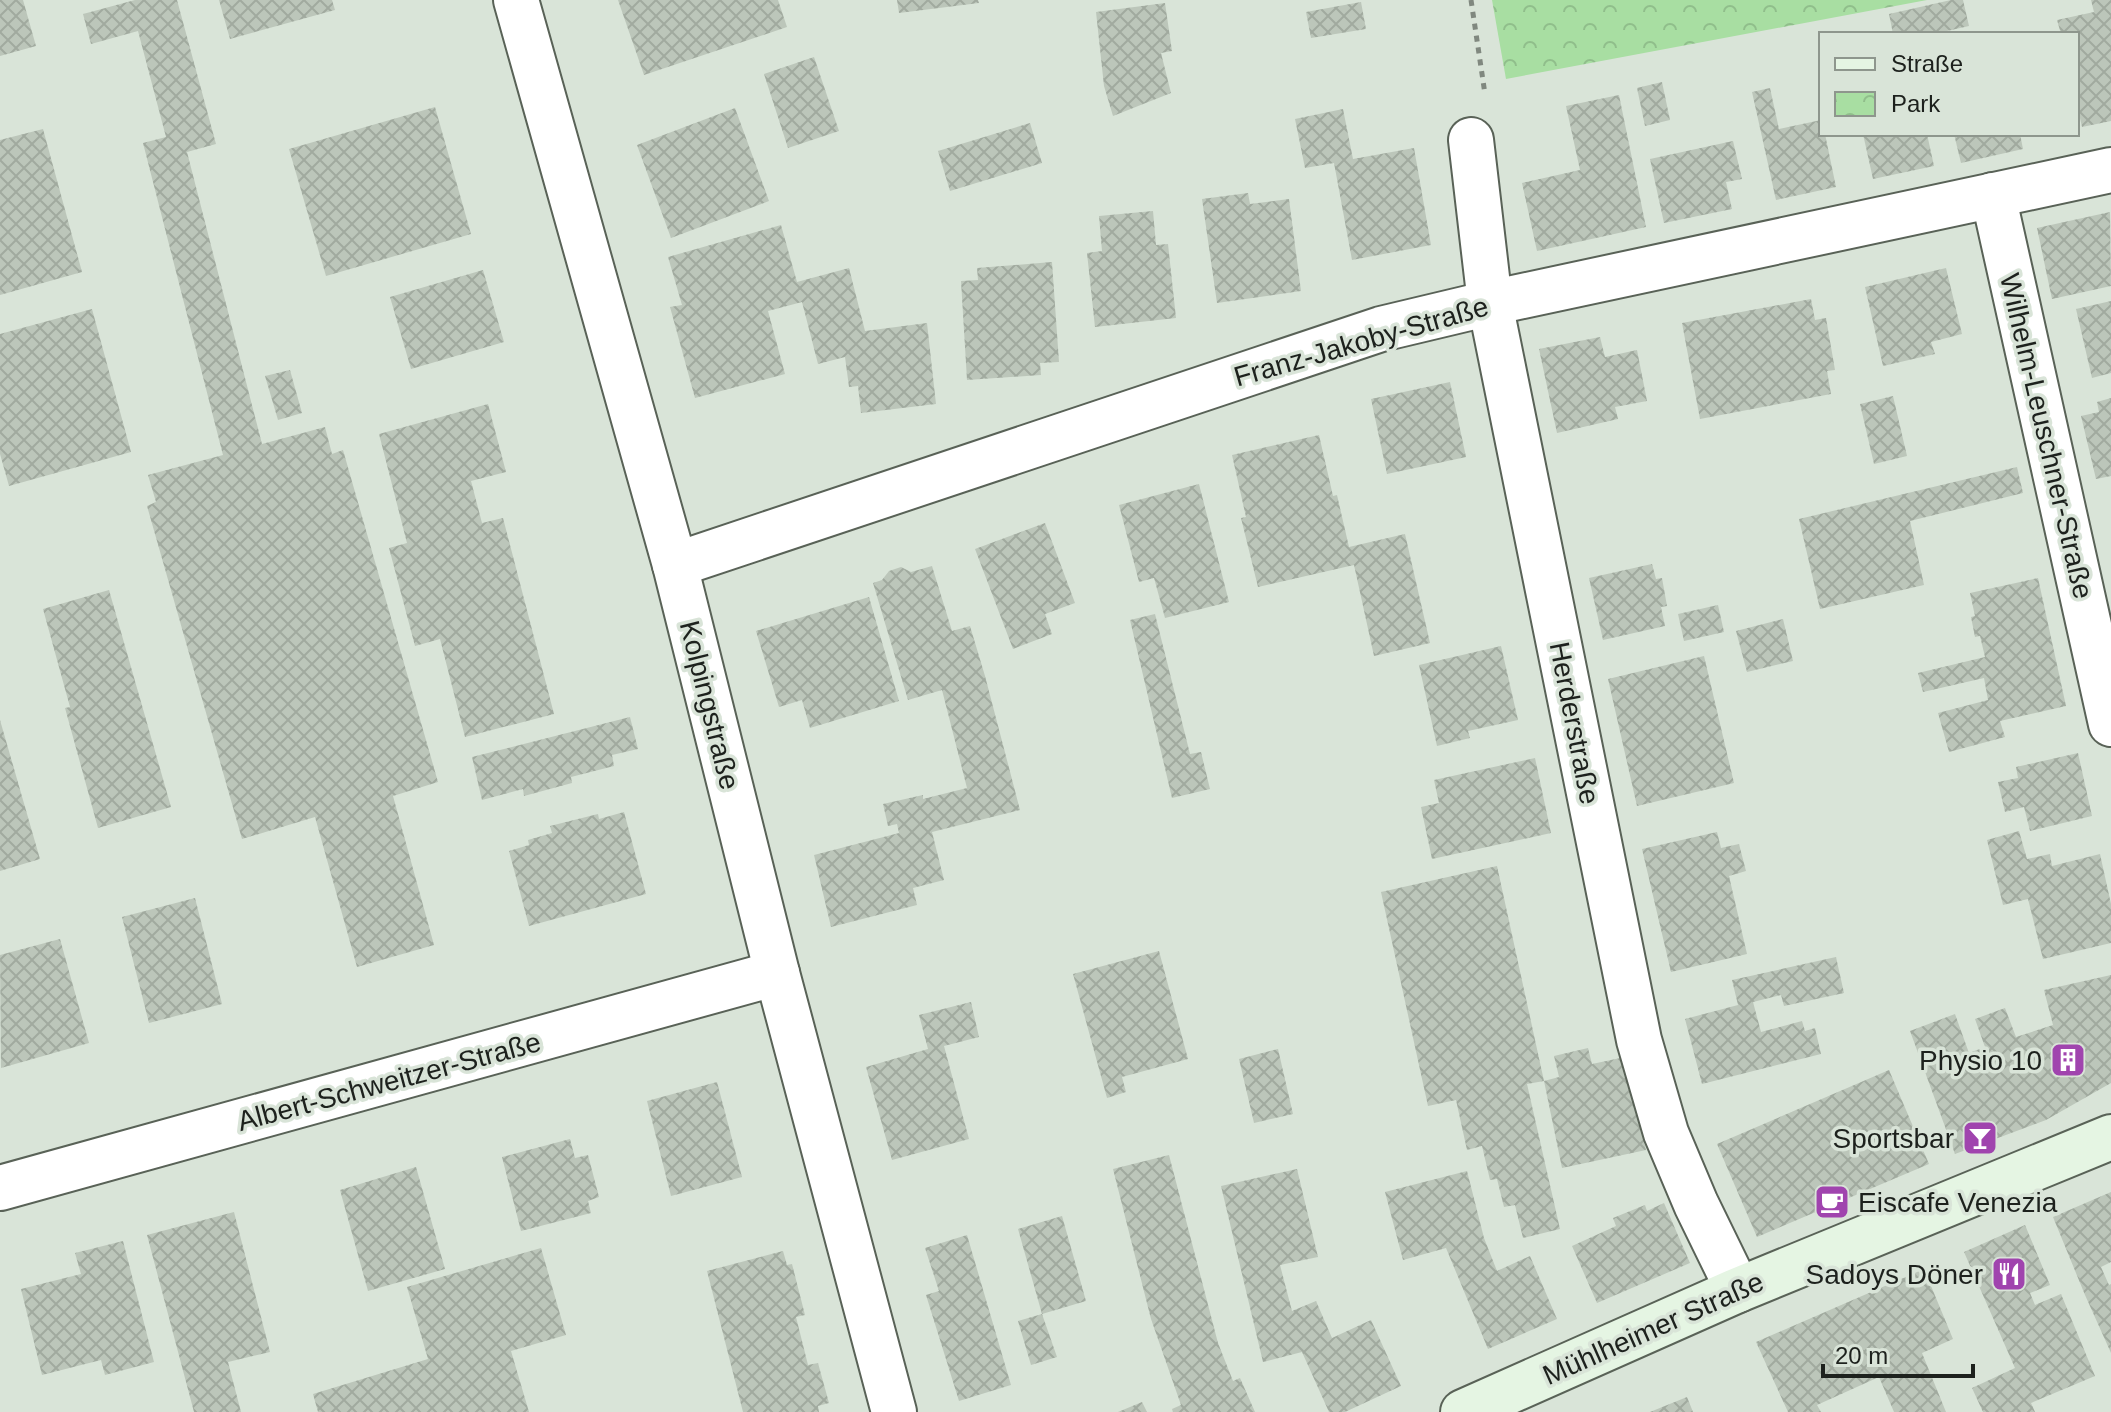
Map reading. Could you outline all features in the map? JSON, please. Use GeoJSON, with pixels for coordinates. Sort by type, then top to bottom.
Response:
{"type":"FeatureCollection","features":[{"type":"Feature","properties":{"kind":"main road","name":"Mühlheimer Straße"},"geometry":{"type":"LineString","coordinates":[[1463,1412],[1738,1290],[2111,1137]]}},
{"type":"Feature","properties":{"kind":"street","name":"Kolpingstraße"},"geometry":{"type":"LineString","coordinates":[[516,0],[675,565],[777,973],[894,1412]]}},
{"type":"Feature","properties":{"kind":"street","name":"Herderstraße"},"geometry":{"type":"LineString","coordinates":[[1471,140],[1490,303],[1639,1040],[1666,1133],[1738,1290]]}},
{"type":"Feature","properties":{"kind":"street","name":"Franz-Jakoby-Straße"},"geometry":{"type":"LineString","coordinates":[[675,565],[1381,329],[2111,170]]}},
{"type":"Feature","properties":{"kind":"street","name":"Wilhelm-Leuschner-Straße"},"geometry":{"type":"LineString","coordinates":[[1993,195],[2111,724]]}},
{"type":"Feature","properties":{"kind":"street","name":"Albert-Schweitzer-Straße"},"geometry":{"type":"LineString","coordinates":[[0,1188],[777,973]]}},
{"type":"Feature","properties":{"kind":"path"},"geometry":{"type":"LineString","coordinates":[[1471,0],[1487,107],[1471,140]]}},
{"type":"Feature","properties":{"kind":"green space"},"geometry":{"type":"Polygon","coordinates":[[[1492,0],[1927,0],[1506,79],[1492,0]]]}},
{"type":"Feature","properties":{"kind":"building"},"geometry":{"type":"Polygon","coordinates":[[[0,0],[23,0],[36,46],[0,56],[0,0]]]}},
{"type":"Feature","properties":{"kind":"building"},"geometry":{"type":"Polygon","coordinates":[[[135,0],[177,0],[216,144],[187,152],[262,444],[325,427],[332,454],[343,450],[438,782],[393,796],[434,945],[357,967],[315,817],[242,839],[147,506],[156,502],[148,475],[223,455],[143,143],[166,137],[138,31],[91,44],[83,14],[135,0]]]}},
{"type":"Feature","properties":{"kind":"building"},"geometry":{"type":"Polygon","coordinates":[[[219,0],[332,0],[335,10],[230,39],[219,0]]]}},
{"type":"Feature","properties":{"kind":"building"},"geometry":{"type":"Polygon","coordinates":[[[618,0],[778,0],[787,27],[644,75],[618,0]]]}},
{"type":"Feature","properties":{"kind":"building"},"geometry":{"type":"Polygon","coordinates":[[[897,0],[978,0],[979,3],[899,13],[897,0]]]}},
{"type":"Feature","properties":{"kind":"building"},"geometry":{"type":"Polygon","coordinates":[[[1963,0],[1969,26],[1943,32],[1893,32],[1889,14],[1963,0]]]}},
{"type":"Feature","properties":{"kind":"building"},"geometry":{"type":"Polygon","coordinates":[[[2091,0],[2111,0],[2111,121],[2082,127],[2079,114],[2079,32],[2060,32],[2057,20],[2094,12],[2091,0]]]}},
{"type":"Feature","properties":{"kind":"building"},"geometry":{"type":"Polygon","coordinates":[[[1361,2],[1366,29],[1311,38],[1306,12],[1361,2]]]}},
{"type":"Feature","properties":{"kind":"building"},"geometry":{"type":"Polygon","coordinates":[[[1165,3],[1172,51],[1161,53],[1171,93],[1113,116],[1104,86],[1096,12],[1165,3]]]}},
{"type":"Feature","properties":{"kind":"building"},"geometry":{"type":"Polygon","coordinates":[[[814,57],[839,131],[788,148],[764,74],[814,57]]]}},
{"type":"Feature","properties":{"kind":"building"},"geometry":{"type":"Polygon","coordinates":[[[1662,82],[1670,120],[1645,126],[1637,88],[1662,82]]]}},
{"type":"Feature","properties":{"kind":"building"},"geometry":{"type":"Polygon","coordinates":[[[1770,88],[1779,129],[1819,120],[1819,136],[1825,136],[1836,187],[1776,200],[1752,92],[1770,88]]]}},
{"type":"Feature","properties":{"kind":"building"},"geometry":{"type":"Polygon","coordinates":[[[1619,95],[1646,227],[1537,251],[1522,183],[1580,170],[1566,106],[1619,95]]]}},
{"type":"Feature","properties":{"kind":"building"},"geometry":{"type":"Polygon","coordinates":[[[435,107],[471,234],[326,276],[289,149],[435,107]]]}},
{"type":"Feature","properties":{"kind":"building"},"geometry":{"type":"Polygon","coordinates":[[[735,108],[769,201],[671,238],[637,145],[735,108]]]}},
{"type":"Feature","properties":{"kind":"building"},"geometry":{"type":"Polygon","coordinates":[[[1343,109],[1353,159],[1414,148],[1431,245],[1352,260],[1334,163],[1305,168],[1295,119],[1343,109]]]}},
{"type":"Feature","properties":{"kind":"building"},"geometry":{"type":"Polygon","coordinates":[[[1030,123],[1042,163],[950,191],[938,151],[1030,123]]]}},
{"type":"Feature","properties":{"kind":"building"},"geometry":{"type":"Polygon","coordinates":[[[43,129],[82,272],[0,295],[0,140],[43,129]]]}},
{"type":"Feature","properties":{"kind":"building"},"geometry":{"type":"Polygon","coordinates":[[[1863,136],[1927,136],[1934,166],[1873,179],[1863,136]]]}},
{"type":"Feature","properties":{"kind":"building"},"geometry":{"type":"Polygon","coordinates":[[[1954,136],[2020,136],[2023,149],[1961,163],[1954,136]]]}},
{"type":"Feature","properties":{"kind":"building"},"geometry":{"type":"Polygon","coordinates":[[[1733,141],[1742,179],[1726,182],[1732,209],[1664,223],[1650,159],[1733,141]]]}},
{"type":"Feature","properties":{"kind":"building"},"geometry":{"type":"Polygon","coordinates":[[[1248,193],[1250,204],[1289,199],[1301,291],[1217,303],[1202,199],[1248,193]]]}},
{"type":"Feature","properties":{"kind":"building"},"geometry":{"type":"Polygon","coordinates":[[[1153,211],[1156,245],[1168,244],[1176,318],[1095,327],[1087,253],[1102,251],[1099,216],[1153,211]]]}},
{"type":"Feature","properties":{"kind":"building"},"geometry":{"type":"Polygon","coordinates":[[[2110,212],[2111,286],[2052,299],[2037,228],[2110,212]]]}},
{"type":"Feature","properties":{"kind":"building"},"geometry":{"type":"Polygon","coordinates":[[[781,225],[797,282],[849,268],[865,331],[927,323],[936,404],[861,413],[858,386],[849,387],[845,357],[818,364],[802,302],[768,311],[785,374],[695,398],[670,307],[682,305],[668,257],[781,225]]]}},
{"type":"Feature","properties":{"kind":"building"},"geometry":{"type":"Polygon","coordinates":[[[1052,262],[1059,362],[1040,363],[1041,375],[967,380],[961,281],[978,280],[977,268],[1052,262]]]}},
{"type":"Feature","properties":{"kind":"building"},"geometry":{"type":"Polygon","coordinates":[[[1946,268],[1962,334],[1931,342],[1935,354],[1883,366],[1865,287],[1946,268]]]}},
{"type":"Feature","properties":{"kind":"building"},"geometry":{"type":"Polygon","coordinates":[[[483,270],[504,342],[411,369],[390,297],[483,270]]]}},
{"type":"Feature","properties":{"kind":"building"},"geometry":{"type":"Polygon","coordinates":[[[1811,299],[1815,320],[1826,318],[1835,370],[1827,371],[1831,394],[1700,419],[1682,323],[1811,299]]]}},
{"type":"Feature","properties":{"kind":"building"},"geometry":{"type":"Polygon","coordinates":[[[2111,301],[2111,373],[2092,378],[2076,309],[2111,301]]]}},
{"type":"Feature","properties":{"kind":"building"},"geometry":{"type":"Polygon","coordinates":[[[92,309],[131,452],[9,486],[0,454],[0,334],[92,309]]]}},
{"type":"Feature","properties":{"kind":"building"},"geometry":{"type":"Polygon","coordinates":[[[1600,337],[1605,357],[1637,350],[1647,401],[1615,407],[1618,419],[1557,433],[1539,349],[1600,337]]]}},
{"type":"Feature","properties":{"kind":"building"},"geometry":{"type":"Polygon","coordinates":[[[290,370],[302,413],[278,420],[265,376],[290,370]]]}},
{"type":"Feature","properties":{"kind":"building"},"geometry":{"type":"Polygon","coordinates":[[[1450,382],[1466,457],[1387,474],[1371,399],[1450,382]]]}},
{"type":"Feature","properties":{"kind":"building"},"geometry":{"type":"Polygon","coordinates":[[[1893,396],[1907,456],[1874,464],[1860,404],[1893,396]]]}},
{"type":"Feature","properties":{"kind":"building"},"geometry":{"type":"Polygon","coordinates":[[[2111,398],[2111,476],[2096,479],[2081,416],[2099,412],[2097,402],[2111,398]]]}},
{"type":"Feature","properties":{"kind":"building"},"geometry":{"type":"Polygon","coordinates":[[[488,404],[506,472],[471,481],[482,523],[503,518],[554,714],[465,737],[440,639],[415,646],[389,548],[407,543],[379,434],[488,404]]]}},
{"type":"Feature","properties":{"kind":"building"},"geometry":{"type":"Polygon","coordinates":[[[1319,435],[1349,547],[1405,534],[1430,643],[1374,656],[1354,565],[1258,587],[1241,518],[1246,517],[1232,455],[1319,435]]]}},
{"type":"Feature","properties":{"kind":"building"},"geometry":{"type":"Polygon","coordinates":[[[2017,467],[2023,493],[1910,521],[1924,585],[1820,609],[1799,519],[2017,467]]]}},
{"type":"Feature","properties":{"kind":"building"},"geometry":{"type":"Polygon","coordinates":[[[1199,484],[1229,602],[1165,618],[1154,578],[1139,582],[1119,505],[1199,484]]]}},
{"type":"Feature","properties":{"kind":"building"},"geometry":{"type":"Polygon","coordinates":[[[1045,523],[1075,603],[1045,614],[1052,634],[1013,649],[975,549],[1045,523]]]}},
{"type":"Feature","properties":{"kind":"building"},"geometry":{"type":"Polygon","coordinates":[[[1652,564],[1656,579],[1662,578],[1667,606],[1661,607],[1665,626],[1603,640],[1589,578],[1652,564]]]}},
{"type":"Feature","properties":{"kind":"building"},"geometry":{"type":"Polygon","coordinates":[[[932,566],[952,631],[970,626],[1020,810],[932,832],[944,880],[913,888],[917,905],[831,927],[814,855],[899,833],[897,824],[888,826],[883,804],[923,795],[923,799],[967,788],[942,690],[908,700],[873,583],[882,580],[889,571],[901,567],[911,572],[932,566]]]}},
{"type":"Feature","properties":{"kind":"building"},"geometry":{"type":"Polygon","coordinates":[[[2038,578],[2066,706],[2000,721],[2005,737],[1949,752],[1938,713],[1988,700],[1984,678],[1923,692],[1918,673],[1985,657],[1980,636],[1975,637],[1970,593],[2038,578]]]}},
{"type":"Feature","properties":{"kind":"building"},"geometry":{"type":"Polygon","coordinates":[[[109,590],[171,807],[98,828],[65,708],[70,707],[43,609],[109,590]]]}},
{"type":"Feature","properties":{"kind":"building"},"geometry":{"type":"Polygon","coordinates":[[[869,597],[899,701],[810,728],[802,700],[779,707],[756,631],[869,597]]]}},
{"type":"Feature","properties":{"kind":"building"},"geometry":{"type":"Polygon","coordinates":[[[1718,605],[1724,632],[1684,641],[1678,614],[1718,605]]]}},
{"type":"Feature","properties":{"kind":"building"},"geometry":{"type":"Polygon","coordinates":[[[1155,614],[1190,754],[1201,752],[1210,789],[1172,798],[1130,620],[1155,614]]]}},
{"type":"Feature","properties":{"kind":"building"},"geometry":{"type":"Polygon","coordinates":[[[1783,619],[1793,661],[1747,672],[1736,631],[1783,619]]]}},
{"type":"Feature","properties":{"kind":"building"},"geometry":{"type":"Polygon","coordinates":[[[1501,646],[1518,720],[1468,731],[1470,738],[1437,746],[1419,665],[1501,646]]]}},
{"type":"Feature","properties":{"kind":"building"},"geometry":{"type":"Polygon","coordinates":[[[1704,656],[1734,783],[1637,806],[1608,679],[1704,656]]]}},
{"type":"Feature","properties":{"kind":"building"},"geometry":{"type":"Polygon","coordinates":[[[630,717],[638,749],[612,755],[614,766],[571,777],[572,783],[524,796],[523,789],[482,800],[472,757],[630,717]]]}},
{"type":"Feature","properties":{"kind":"building"},"geometry":{"type":"Polygon","coordinates":[[[0,720],[40,859],[0,871],[0,720]]]}},
{"type":"Feature","properties":{"kind":"building"},"geometry":{"type":"Polygon","coordinates":[[[2078,753],[2092,816],[2030,831],[2024,807],[2005,812],[1998,782],[2018,778],[2016,767],[2078,753]]]}},
{"type":"Feature","properties":{"kind":"building"},"geometry":{"type":"Polygon","coordinates":[[[1535,758],[1551,833],[1432,859],[1421,807],[1439,803],[1434,780],[1535,758]]]}},
{"type":"Feature","properties":{"kind":"building"},"geometry":{"type":"Polygon","coordinates":[[[624,812],[646,894],[529,926],[509,851],[529,845],[528,840],[552,833],[550,826],[598,814],[599,819],[624,812]]]}},
{"type":"Feature","properties":{"kind":"building"},"geometry":{"type":"Polygon","coordinates":[[[2019,831],[2027,859],[2050,854],[2052,866],[2100,854],[2111,904],[2111,943],[2043,959],[2028,899],[2003,905],[1987,840],[2019,831]]]}},
{"type":"Feature","properties":{"kind":"building"},"geometry":{"type":"Polygon","coordinates":[[[1717,832],[1721,848],[1739,844],[1746,871],[1729,876],[1747,954],[1671,972],[1642,849],[1717,832]]]}},
{"type":"Feature","properties":{"kind":"building"},"geometry":{"type":"Polygon","coordinates":[[[1497,866],[1544,1081],[1527,1084],[1560,1229],[1523,1238],[1515,1205],[1504,1207],[1497,1179],[1490,1180],[1482,1146],[1467,1150],[1456,1100],[1428,1106],[1381,892],[1497,866]]]}},
{"type":"Feature","properties":{"kind":"building"},"geometry":{"type":"Polygon","coordinates":[[[195,898],[222,1004],[149,1023],[122,917],[195,898]]]}},
{"type":"Feature","properties":{"kind":"building"},"geometry":{"type":"Polygon","coordinates":[[[60,939],[89,1043],[1,1068],[0,955],[60,939]]]}},
{"type":"Feature","properties":{"kind":"building"},"geometry":{"type":"Polygon","coordinates":[[[1159,951],[1188,1059],[1122,1077],[1126,1092],[1107,1098],[1073,974],[1159,951]]]}},
{"type":"Feature","properties":{"kind":"building"},"geometry":{"type":"Polygon","coordinates":[[[1836,957],[1844,993],[1784,1006],[1781,995],[1753,1002],[1761,1032],[1802,1021],[1805,1031],[1815,1028],[1821,1054],[1702,1084],[1685,1019],[1738,1005],[1732,980],[1836,957]]]}},
{"type":"Feature","properties":{"kind":"building"},"geometry":{"type":"Polygon","coordinates":[[[2111,975],[2111,1083],[2046,1120],[1955,1154],[1910,1031],[1955,1014],[1969,1053],[1985,1047],[1975,1019],[2005,1008],[2016,1037],[2053,1025],[2044,990],[2111,975]]]}},
{"type":"Feature","properties":{"kind":"building"},"geometry":{"type":"Polygon","coordinates":[[[971,1002],[979,1037],[944,1046],[969,1139],[892,1160],[866,1067],[928,1049],[919,1015],[971,1002]]]}},
{"type":"Feature","properties":{"kind":"building"},"geometry":{"type":"Polygon","coordinates":[[[1588,1048],[1592,1064],[1625,1057],[1646,1150],[1562,1168],[1544,1081],[1559,1077],[1554,1056],[1588,1048]]]}},
{"type":"Feature","properties":{"kind":"building"},"geometry":{"type":"Polygon","coordinates":[[[1278,1049],[1293,1114],[1254,1123],[1239,1059],[1278,1049]]]}},
{"type":"Feature","properties":{"kind":"building"},"geometry":{"type":"Polygon","coordinates":[[[1889,1070],[1929,1164],[1757,1237],[1717,1144],[1889,1070]]]}},
{"type":"Feature","properties":{"kind":"building"},"geometry":{"type":"Polygon","coordinates":[[[717,1082],[742,1177],[671,1196],[647,1101],[717,1082]]]}},
{"type":"Feature","properties":{"kind":"building"},"geometry":{"type":"Polygon","coordinates":[[[570,1139],[575,1158],[588,1155],[599,1197],[588,1201],[591,1213],[521,1231],[502,1157],[570,1139]]]}},
{"type":"Feature","properties":{"kind":"building"},"geometry":{"type":"Polygon","coordinates":[[[1169,1155],[1218,1343],[1233,1381],[1240,1378],[1255,1412],[1173,1412],[1172,1409],[1181,1405],[1151,1319],[1113,1169],[1169,1155]]]}},
{"type":"Feature","properties":{"kind":"building"},"geometry":{"type":"Polygon","coordinates":[[[416,1167],[445,1269],[368,1291],[340,1190],[416,1167]]]}},
{"type":"Feature","properties":{"kind":"building"},"geometry":{"type":"Polygon","coordinates":[[[1297,1169],[1318,1257],[1280,1265],[1292,1311],[1316,1301],[1332,1338],[1371,1320],[1401,1386],[1345,1412],[1329,1412],[1302,1352],[1263,1362],[1221,1186],[1297,1169]]]}},
{"type":"Feature","properties":{"kind":"building"},"geometry":{"type":"Polygon","coordinates":[[[1467,1171],[1484,1238],[1497,1271],[1530,1256],[1557,1319],[1488,1349],[1446,1248],[1403,1260],[1385,1192],[1467,1171]]]}},
{"type":"Feature","properties":{"kind":"building"},"geometry":{"type":"Polygon","coordinates":[[[2111,1192],[2111,1262],[2101,1267],[2111,1284],[2111,1353],[2053,1217],[2111,1192]]]}},
{"type":"Feature","properties":{"kind":"building"},"geometry":{"type":"Polygon","coordinates":[[[1664,1203],[1690,1263],[1597,1303],[1572,1246],[1616,1226],[1613,1218],[1645,1205],[1647,1211],[1664,1203]]]}},
{"type":"Feature","properties":{"kind":"building"},"geometry":{"type":"Polygon","coordinates":[[[234,1212],[270,1352],[228,1362],[241,1412],[194,1412],[147,1235],[234,1212]]]}},
{"type":"Feature","properties":{"kind":"building"},"geometry":{"type":"Polygon","coordinates":[[[1062,1216],[1086,1301],[1042,1314],[1018,1229],[1062,1216]]]}},
{"type":"Feature","properties":{"kind":"building"},"geometry":{"type":"Polygon","coordinates":[[[2025,1225],[2050,1285],[2030,1293],[2035,1305],[2061,1294],[2095,1376],[2031,1403],[2035,1412],[1983,1412],[1972,1388],[2015,1368],[1964,1252],[2025,1225]]]}},
{"type":"Feature","properties":{"kind":"building"},"geometry":{"type":"Polygon","coordinates":[[[967,1235],[1011,1385],[959,1401],[926,1295],[939,1291],[925,1248],[967,1235]]]}},
{"type":"Feature","properties":{"kind":"building"},"geometry":{"type":"Polygon","coordinates":[[[123,1241],[154,1362],[105,1375],[101,1360],[42,1375],[21,1289],[81,1274],[75,1253],[123,1241]]]}},
{"type":"Feature","properties":{"kind":"building"},"geometry":{"type":"Polygon","coordinates":[[[541,1248],[566,1335],[511,1351],[529,1412],[318,1412],[313,1394],[428,1359],[407,1287],[541,1248]]]}},
{"type":"Feature","properties":{"kind":"building"},"geometry":{"type":"Polygon","coordinates":[[[783,1251],[787,1265],[792,1264],[805,1315],[796,1317],[808,1365],[818,1363],[829,1403],[818,1406],[819,1412],[743,1412],[707,1271],[783,1251]]]}},
{"type":"Feature","properties":{"kind":"building"},"geometry":{"type":"Polygon","coordinates":[[[1924,1269],[1953,1339],[1922,1353],[1946,1412],[1894,1412],[1879,1377],[1817,1405],[1821,1412],[1788,1412],[1756,1342],[1924,1269]]]}},
{"type":"Feature","properties":{"kind":"building"},"geometry":{"type":"Polygon","coordinates":[[[1042,1314],[1057,1357],[1031,1365],[1018,1321],[1042,1314]]]}},
{"type":"Feature","properties":{"kind":"building"},"geometry":{"type":"Polygon","coordinates":[[[1687,1397],[1693,1412],[1650,1412],[1687,1397]]]}},
{"type":"Feature","properties":{"kind":"building"},"geometry":{"type":"Polygon","coordinates":[[[1142,1402],[1147,1412],[1118,1412],[1142,1402]]]}},
{"type":"Feature","properties":{"kind":"place","name":"Physio 10"},"geometry":{"type":"Point","coordinates":[2068,1060]}},
{"type":"Feature","properties":{"kind":"place","name":"Sportsbar"},"geometry":{"type":"Point","coordinates":[1980,1138]}},
{"type":"Feature","properties":{"kind":"place","name":"Eiscafe Venezia"},"geometry":{"type":"Point","coordinates":[1832,1202]}},
{"type":"Feature","properties":{"kind":"place","name":"Sadoys Döner"},"geometry":{"type":"Point","coordinates":[2009,1274]}}]}
